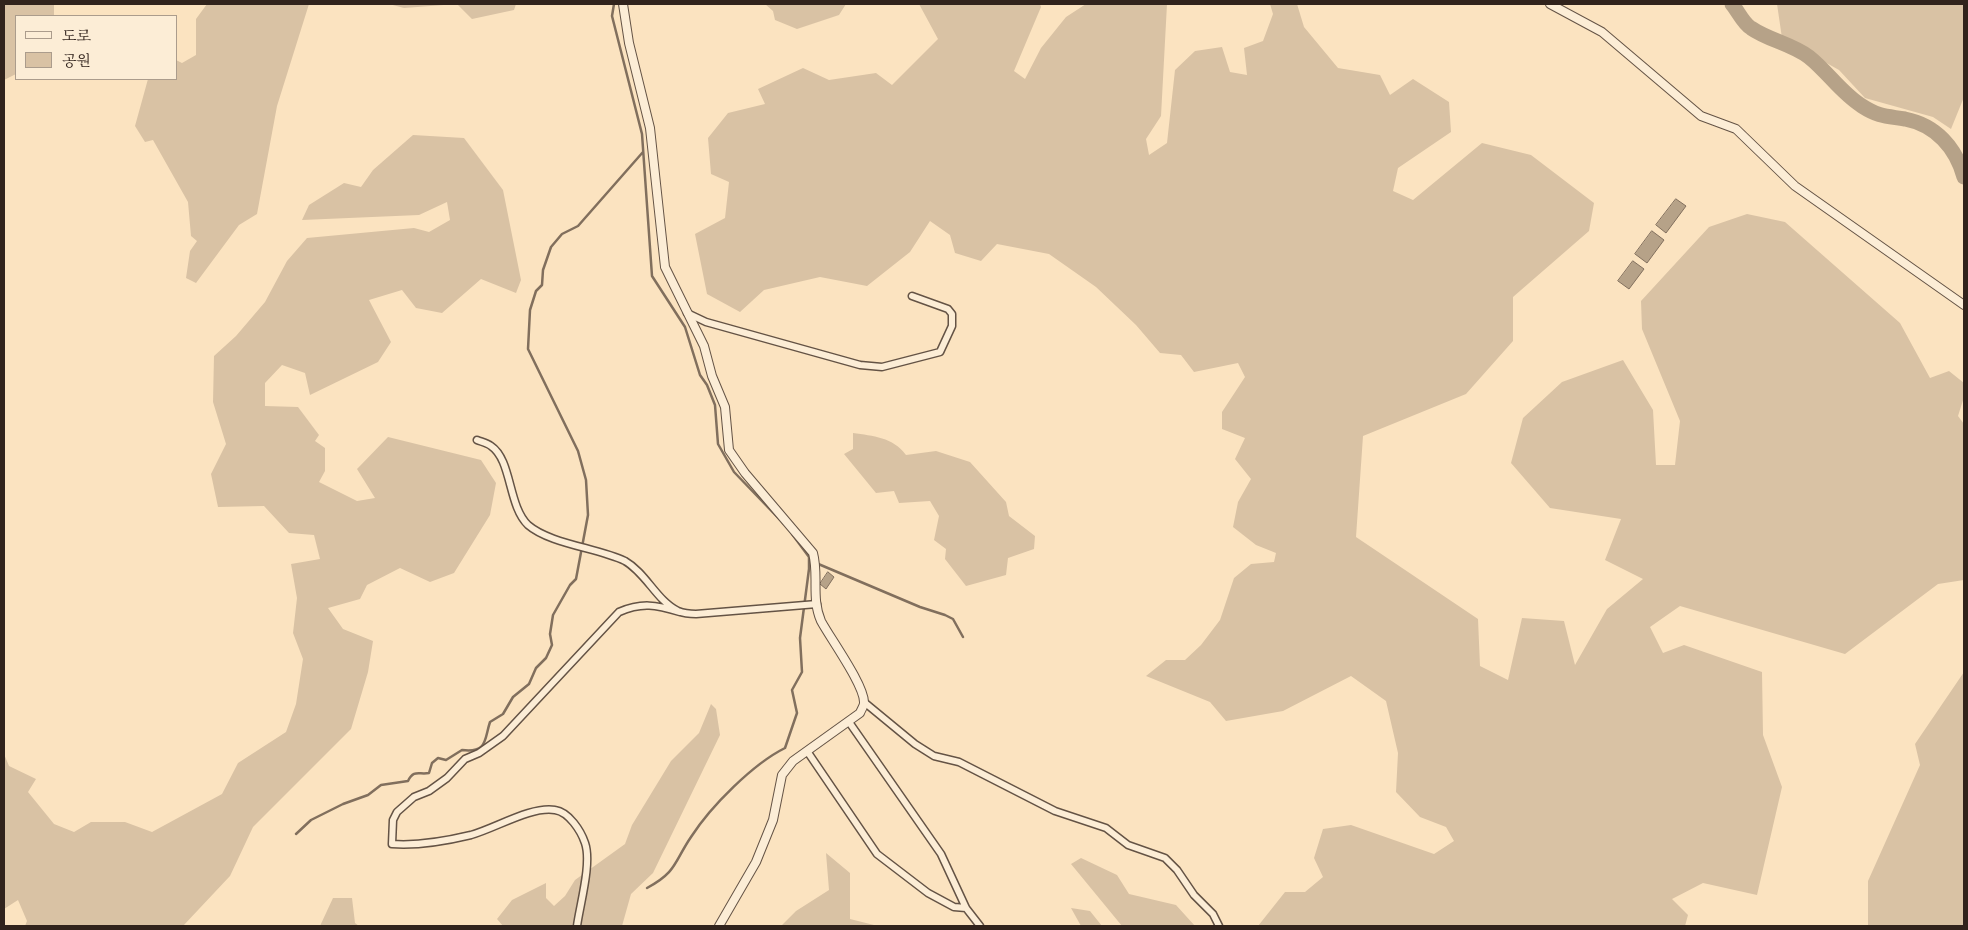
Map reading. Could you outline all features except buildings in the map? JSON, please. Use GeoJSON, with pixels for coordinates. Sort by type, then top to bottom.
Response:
{"type":"FeatureCollection","features":[{"type":"Feature","properties":{"kind":"street"},"geometry":{"type":"LineString","coordinates":[[623,4],[629,43],[650,128],[665,267],[686,313],[704,346],[712,376],[724,407],[729,450],[745,473],[813,552],[816,564],[814,596],[821,620],[860,689],[864,702],[915,744],[934,756],[959,762],[1055,811],[1106,828],[1128,845],[1165,858],[1213,914],[1219,926]]}},
{"type":"Feature","properties":{"kind":"street"},"geometry":{"type":"LineString","coordinates":[[1550,4],[1602,32],[1701,116],[1736,129],[1795,186],[1964,305]]}},
{"type":"Feature","properties":{"kind":"street"},"geometry":{"type":"LineString","coordinates":[[686,313],[715,325],[860,365],[882,367],[940,352],[952,326],[952,314],[948,309],[912,296]]}},
{"type":"Feature","properties":{"kind":"street"},"geometry":{"type":"LineString","coordinates":[[477,440],[492,447],[500,458],[514,502],[527,524],[541,533],[624,561],[639,571],[672,608],[680,612]]}},
{"type":"Feature","properties":{"kind":"street"},"geometry":{"type":"LineString","coordinates":[[577,926],[587,861],[585,843],[570,818],[557,810],[543,810],[472,835],[409,846],[392,844],[393,820],[397,812],[414,797],[429,791],[447,778],[453,769],[465,759],[479,753],[503,736],[619,612],[636,605],[658,606],[696,614],[817,604]]}},
{"type":"Feature","properties":{"kind":"street"},"geometry":{"type":"LineString","coordinates":[[719,926],[756,862],[773,820],[782,775],[793,761],[860,713],[864,702]]}},
{"type":"Feature","properties":{"kind":"street"},"geometry":{"type":"LineString","coordinates":[[849,722],[941,854],[966,908],[980,926]]}},
{"type":"Feature","properties":{"kind":"street"},"geometry":{"type":"LineString","coordinates":[[807,751],[877,854],[928,893],[954,907],[966,908]]}},
{"type":"Feature","properties":{"kind":"green space"},"geometry":{"type":"Polygon","coordinates":[[[4,4],[54,4],[54,15],[15,15],[15,74],[4,80],[4,4]]]}},
{"type":"Feature","properties":{"kind":"green space"},"geometry":{"type":"Polygon","coordinates":[[[207,4],[309,4],[277,106],[257,214],[239,225],[196,283],[186,278],[190,251],[197,241],[191,236],[188,202],[153,140],[145,142],[135,126],[148,80],[178,80],[178,61],[182,63],[196,55],[196,19],[207,4]]]}},
{"type":"Feature","properties":{"kind":"green space"},"geometry":{"type":"Polygon","coordinates":[[[389,4],[457,4],[404,8],[389,4]]]}},
{"type":"Feature","properties":{"kind":"green space"},"geometry":{"type":"Polygon","coordinates":[[[457,4],[516,4],[514,10],[472,19],[457,4]]]}},
{"type":"Feature","properties":{"kind":"green space"},"geometry":{"type":"Polygon","coordinates":[[[765,4],[846,4],[839,15],[797,29],[775,20],[773,11],[765,4]]]}},
{"type":"Feature","properties":{"kind":"green space"},"geometry":{"type":"Polygon","coordinates":[[[919,4],[1040,4],[1041,7],[1014,71],[1025,79],[1041,48],[1066,17],[1086,4],[1167,4],[1161,116],[1146,139],[1149,155],[1167,143],[1175,70],[1195,51],[1222,47],[1230,72],[1247,75],[1244,48],[1263,41],[1273,14],[1270,4],[1297,4],[1304,27],[1338,68],[1380,75],[1390,95],[1413,79],[1449,102],[1451,132],[1398,168],[1393,191],[1413,200],[1482,143],[1531,155],[1594,203],[1589,231],[1513,297],[1513,341],[1466,394],[1363,436],[1356,537],[1478,619],[1480,666],[1508,680],[1522,618],[1564,621],[1575,665],[1607,609],[1643,579],[1605,560],[1621,519],[1550,508],[1511,463],[1523,418],[1562,382],[1623,360],[1653,410],[1656,465],[1675,465],[1680,421],[1642,329],[1641,301],[1709,227],[1747,214],[1785,222],[1900,323],[1930,378],[1949,371],[1964,383],[1964,397],[1958,416],[1964,424],[1964,580],[1938,584],[1845,654],[1680,606],[1650,627],[1663,653],[1684,645],[1762,672],[1763,735],[1782,787],[1757,895],[1703,883],[1672,899],[1688,915],[1685,926],[1258,926],[1285,892],[1305,892],[1323,877],[1314,858],[1323,829],[1351,825],[1434,854],[1454,841],[1446,827],[1420,817],[1396,792],[1398,753],[1386,701],[1351,676],[1283,711],[1226,721],[1210,702],[1146,676],[1166,660],[1185,660],[1201,645],[1220,620],[1234,578],[1251,564],[1274,562],[1276,553],[1256,545],[1233,527],[1238,502],[1251,479],[1235,459],[1245,438],[1222,429],[1222,412],[1245,377],[1238,363],[1194,372],[1181,355],[1160,353],[1136,325],[1096,287],[1049,254],[997,244],[981,261],[955,253],[950,235],[930,221],[910,252],[867,286],[820,277],[764,290],[740,312],[707,294],[695,234],[725,218],[729,182],[711,174],[708,138],[728,113],[765,104],[758,89],[803,68],[829,80],[876,73],[892,85],[938,39],[919,4]]]}},
{"type":"Feature","properties":{"kind":"green space"},"geometry":{"type":"Polygon","coordinates":[[[1777,4],[1964,4],[1964,97],[1951,129],[1933,117],[1865,98],[1839,70],[1782,38],[1777,4]]]}},
{"type":"Feature","properties":{"kind":"green space"},"geometry":{"type":"Polygon","coordinates":[[[413,135],[464,138],[503,190],[521,280],[516,293],[481,279],[442,313],[416,308],[402,290],[369,300],[391,342],[378,362],[310,395],[305,373],[282,365],[265,383],[265,406],[298,407],[319,435],[315,441],[325,448],[325,471],[319,482],[357,501],[375,498],[357,469],[388,437],[481,460],[496,483],[490,515],[454,573],[430,582],[400,568],[367,585],[360,599],[328,608],[343,629],[373,641],[368,672],[351,729],[253,827],[230,876],[183,926],[25,926],[27,921],[18,900],[4,909],[4,754],[9,766],[36,779],[28,792],[54,824],[74,832],[91,822],[125,822],[152,832],[222,794],[238,763],[286,732],[296,704],[303,659],[293,633],[297,598],[291,564],[320,559],[314,535],[289,533],[264,506],[218,507],[211,474],[226,444],[213,402],[214,356],[236,336],[265,302],[287,261],[307,238],[414,228],[429,232],[450,220],[447,202],[419,215],[302,220],[309,205],[344,183],[361,187],[373,170],[413,135]]]}},
{"type":"Feature","properties":{"kind":"green space"},"geometry":{"type":"Polygon","coordinates":[[[853,433],[882,438],[895,444],[906,455],[936,451],[970,462],[1006,502],[1009,516],[1035,536],[1034,549],[1008,558],[1006,575],[966,586],[945,559],[946,549],[934,540],[939,516],[930,501],[899,503],[894,491],[876,493],[844,454],[853,449],[853,433]]]}},
{"type":"Feature","properties":{"kind":"green space"},"geometry":{"type":"Polygon","coordinates":[[[1964,672],[1964,926],[1868,926],[1868,881],[1920,765],[1915,744],[1964,672]]]}},
{"type":"Feature","properties":{"kind":"green space"},"geometry":{"type":"Polygon","coordinates":[[[711,704],[716,709],[720,735],[653,873],[631,894],[622,926],[503,926],[497,919],[512,900],[546,883],[546,898],[554,906],[565,896],[575,880],[625,844],[632,825],[671,761],[699,733],[711,704]]]}},
{"type":"Feature","properties":{"kind":"green space"},"geometry":{"type":"Polygon","coordinates":[[[826,853],[850,873],[850,919],[878,926],[781,926],[796,911],[829,890],[826,853]]]}},
{"type":"Feature","properties":{"kind":"green space"},"geometry":{"type":"Polygon","coordinates":[[[1081,858],[1117,875],[1129,894],[1176,905],[1195,926],[1122,926],[1071,864],[1081,858]]]}},
{"type":"Feature","properties":{"kind":"green space"},"geometry":{"type":"Polygon","coordinates":[[[333,898],[352,898],[355,923],[359,926],[320,926],[333,898]]]}},
{"type":"Feature","properties":{"kind":"green space"},"geometry":{"type":"Polygon","coordinates":[[[1071,908],[1090,911],[1102,926],[1081,926],[1071,908]]]}},
{"type":"Feature","properties":{"kind":"shaded area"},"geometry":{"type":"Polygon","coordinates":[[[1676,199],[1686,206],[1666,233],[1656,225],[1676,199]]]}},
{"type":"Feature","properties":{"kind":"shaded area"},"geometry":{"type":"Polygon","coordinates":[[[1652,231],[1664,240],[1647,263],[1635,254],[1652,231]]]}},
{"type":"Feature","properties":{"kind":"shaded area"},"geometry":{"type":"Polygon","coordinates":[[[1633,261],[1644,269],[1629,289],[1618,281],[1633,261]]]}},
{"type":"Feature","properties":{"kind":"shaded area"},"geometry":{"type":"Polygon","coordinates":[[[828,572],[834,577],[826,589],[820,584],[828,572]]]}},
{"type":"Feature","properties":{"kind":"waterway"},"geometry":{"type":"LineString","coordinates":[[614,4],[612,16],[642,134],[652,276],[685,327],[700,375],[707,385],[715,405],[718,444],[734,472],[784,524]]}},
{"type":"Feature","properties":{"kind":"waterway"},"geometry":{"type":"LineString","coordinates":[[1732,4],[1748,26],[1809,57],[1854,101],[1868,110],[1916,122],[1935,132],[1950,147],[1964,177]]}},
{"type":"Feature","properties":{"kind":"waterway"},"geometry":{"type":"LineString","coordinates":[[296,834],[311,820],[343,804],[368,795],[381,785],[408,781],[412,775],[429,773],[432,763],[438,758],[446,760],[462,750],[481,747],[490,722],[503,714],[513,697],[529,684],[536,668],[546,658],[552,645],[550,634],[553,615],[570,585],[576,579],[588,515],[586,480],[578,451],[528,349],[530,310],[536,291],[542,285],[543,270],[551,247],[562,234],[578,226],[643,152]]}},
{"type":"Feature","properties":{"kind":"waterway"},"geometry":{"type":"LineString","coordinates":[[647,888],[670,871],[699,825],[721,799],[746,775],[785,748],[797,713],[792,690],[802,672],[800,638],[809,569],[809,557],[792,534]]}},
{"type":"Feature","properties":{"kind":"waterway"},"geometry":{"type":"LineString","coordinates":[[816,563],[953,619],[963,637]]}}]}
